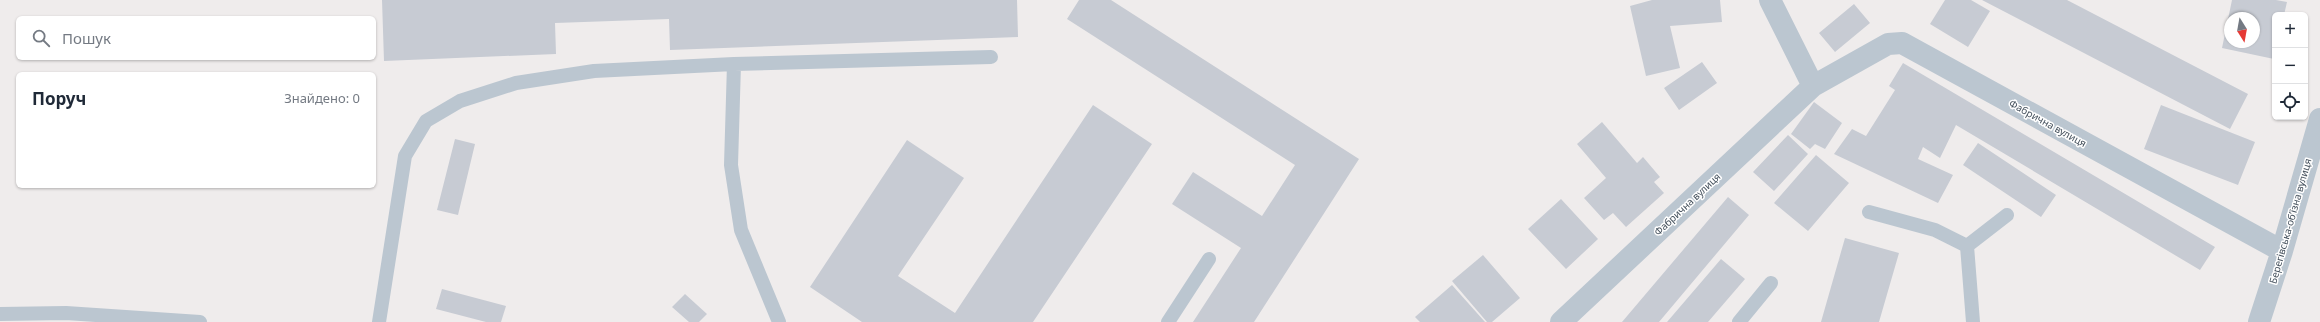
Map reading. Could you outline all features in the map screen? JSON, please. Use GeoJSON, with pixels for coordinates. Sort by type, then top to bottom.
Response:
{"type":"FeatureCollection","features":[{"type":"Feature","properties":{"kind":"street"},"geometry":{"type":"LineString","coordinates":[[1770,0],[1813,86]]}},
{"type":"Feature","properties":{"kind":"street","name":"Фабрична вулиця"},"geometry":{"type":"LineString","coordinates":[[1561,322],[1813,86],[1888,44],[1902,43],[2282,252]]}},
{"type":"Feature","properties":{"kind":"street","name":"Берегівська-обʼїзна вулиця"},"geometry":{"type":"LineString","coordinates":[[2259,322],[2282,252],[2320,119]]}},
{"type":"Feature","properties":{"kind":"lane"},"geometry":{"type":"LineString","coordinates":[[379,322],[406,156],[426,120],[460,101],[516,83],[594,71],[734,64],[991,57]]}},
{"type":"Feature","properties":{"kind":"lane"},"geometry":{"type":"LineString","coordinates":[[734,64],[731,165],[741,230],[779,322]]}},
{"type":"Feature","properties":{"kind":"lane"},"geometry":{"type":"LineString","coordinates":[[1869,212],[1935,230],[1967,246]]}},
{"type":"Feature","properties":{"kind":"lane"},"geometry":{"type":"LineString","coordinates":[[1967,246],[2007,215]]}},
{"type":"Feature","properties":{"kind":"lane"},"geometry":{"type":"LineString","coordinates":[[1967,246],[1973,322]]}},
{"type":"Feature","properties":{"kind":"lane"},"geometry":{"type":"LineString","coordinates":[[1168,322],[1209,259]]}},
{"type":"Feature","properties":{"kind":"lane"},"geometry":{"type":"LineString","coordinates":[[1739,322],[1771,283]]}},
{"type":"Feature","properties":{"kind":"lane"},"geometry":{"type":"LineString","coordinates":[[0,314],[66,313],[200,322]]}},
{"type":"Feature","properties":{"kind":"building"},"geometry":{"type":"Polygon","coordinates":[[[382,0],[1017,0],[1018,37],[670,50],[669,19],[555,23],[556,54],[384,61],[382,0]]]}},
{"type":"Feature","properties":{"kind":"building"},"geometry":{"type":"Polygon","coordinates":[[[1079,0],[1111,0],[1359,159],[1254,322],[1193,322],[1241,248],[1172,204],[1193,172],[1262,216],[1295,165],[1067,19],[1079,0]]]}},
{"type":"Feature","properties":{"kind":"building"},"geometry":{"type":"Polygon","coordinates":[[[1652,0],[1720,0],[1722,22],[1670,26],[1680,68],[1646,76],[1630,6],[1652,0]]]}},
{"type":"Feature","properties":{"kind":"building"},"geometry":{"type":"Polygon","coordinates":[[[1945,0],[1971,0],[1990,11],[1968,47],[1930,24],[1945,0]]]}},
{"type":"Feature","properties":{"kind":"building"},"geometry":{"type":"Polygon","coordinates":[[[1982,0],[2067,0],[2248,94],[2230,129],[1982,0]]]}},
{"type":"Feature","properties":{"kind":"building"},"geometry":{"type":"Polygon","coordinates":[[[2232,0],[2276,0],[2287,2],[2285,12],[2272,12],[2272,59],[2222,48],[2224,38],[2224,48],[2260,48],[2260,12],[2230,12],[2232,0]]]}},
{"type":"Feature","properties":{"kind":"building"},"geometry":{"type":"Polygon","coordinates":[[[1854,4],[1870,23],[1835,52],[1819,33],[1854,4]]]}},
{"type":"Feature","properties":{"kind":"building"},"geometry":{"type":"Polygon","coordinates":[[[1702,62],[1717,83],[1679,110],[1664,88],[1702,62]]]}},
{"type":"Feature","properties":{"kind":"building"},"geometry":{"type":"Polygon","coordinates":[[[1903,63],[2215,247],[2200,270],[1956,125],[1940,158],[1923,147],[1918,159],[1953,175],[1938,203],[1834,154],[1852,129],[1866,136],[1895,90],[1889,86],[1903,63]]]}},
{"type":"Feature","properties":{"kind":"building"},"geometry":{"type":"Polygon","coordinates":[[[1814,102],[1842,123],[1825,149],[1815,144],[1810,149],[1791,134],[1814,102]]]}},
{"type":"Feature","properties":{"kind":"building"},"geometry":{"type":"Polygon","coordinates":[[[1093,105],[1152,144],[1033,322],[862,322],[810,287],[907,140],[964,178],[898,276],[955,313],[1093,105]]]}},
{"type":"Feature","properties":{"kind":"building"},"geometry":{"type":"Polygon","coordinates":[[[2161,105],[2255,142],[2238,185],[2144,149],[2161,105]]]}},
{"type":"Feature","properties":{"kind":"building"},"geometry":{"type":"Polygon","coordinates":[[[1602,122],[1637,163],[1643,157],[1660,177],[1654,182],[1664,193],[1626,227],[1613,213],[1604,220],[1584,198],[1606,178],[1577,144],[1602,122]]]}},
{"type":"Feature","properties":{"kind":"building"},"geometry":{"type":"Polygon","coordinates":[[[1788,135],[1808,154],[1774,191],[1753,172],[1788,135]]]}},
{"type":"Feature","properties":{"kind":"building"},"geometry":{"type":"Polygon","coordinates":[[[455,139],[475,144],[458,215],[437,210],[455,139]]]}},
{"type":"Feature","properties":{"kind":"building"},"geometry":{"type":"Polygon","coordinates":[[[1978,143],[2056,195],[2041,217],[1963,165],[1978,143]]]}},
{"type":"Feature","properties":{"kind":"building"},"geometry":{"type":"Polygon","coordinates":[[[1816,155],[1849,183],[1808,231],[1774,203],[1816,155]]]}},
{"type":"Feature","properties":{"kind":"building"},"geometry":{"type":"Polygon","coordinates":[[[1728,197],[1749,215],[1659,322],[1622,322],[1728,197]]]}},
{"type":"Feature","properties":{"kind":"building"},"geometry":{"type":"Polygon","coordinates":[[[1561,199],[1598,239],[1566,269],[1528,229],[1561,199]]]}},
{"type":"Feature","properties":{"kind":"building"},"geometry":{"type":"Polygon","coordinates":[[[1845,238],[1899,253],[1879,322],[1821,322],[1845,238]]]}},
{"type":"Feature","properties":{"kind":"building"},"geometry":{"type":"Polygon","coordinates":[[[1483,255],[1520,298],[1492,322],[1487,322],[1452,281],[1483,255]]]}},
{"type":"Feature","properties":{"kind":"building"},"geometry":{"type":"Polygon","coordinates":[[[1721,259],[1745,279],[1708,322],[1667,322],[1721,259]]]}},
{"type":"Feature","properties":{"kind":"building"},"geometry":{"type":"Polygon","coordinates":[[[1452,285],[1485,322],[1420,322],[1415,317],[1452,285]]]}},
{"type":"Feature","properties":{"kind":"building"},"geometry":{"type":"Polygon","coordinates":[[[442,289],[506,306],[501,322],[486,322],[436,309],[442,289]]]}},
{"type":"Feature","properties":{"kind":"building"},"geometry":{"type":"Polygon","coordinates":[[[685,294],[707,314],[699,322],[689,322],[672,307],[685,294]]]}}]}
